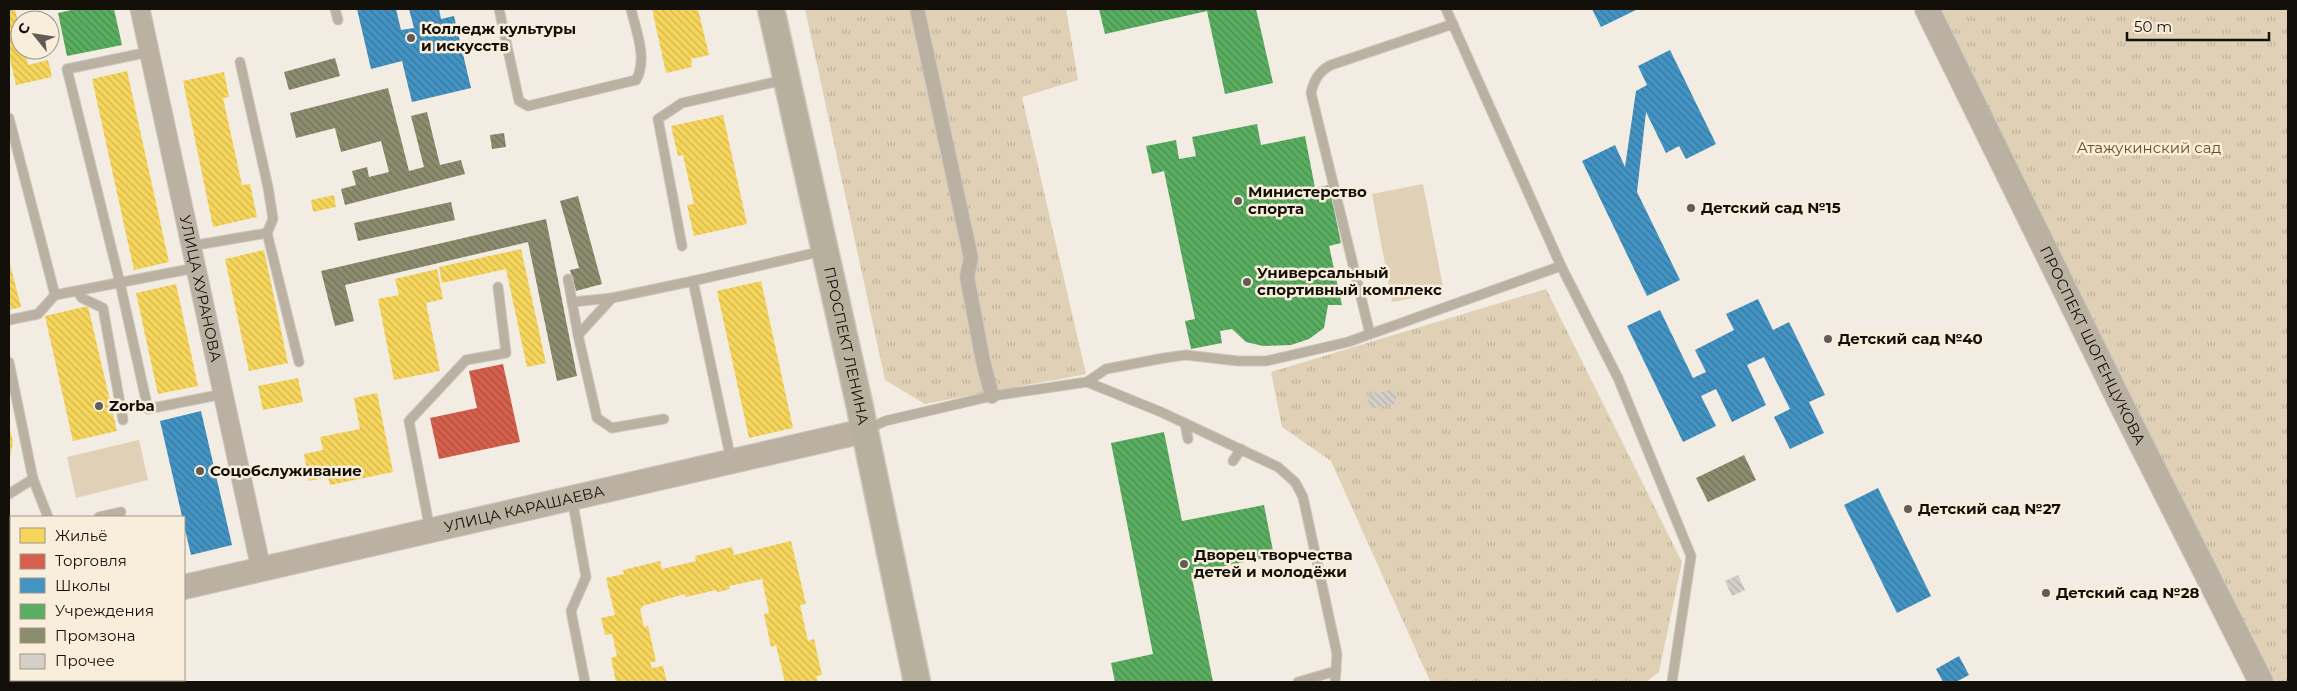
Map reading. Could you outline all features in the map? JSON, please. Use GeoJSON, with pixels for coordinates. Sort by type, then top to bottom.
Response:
{"type":"FeatureCollection","features":[{"type":"Feature","properties":{"kind":"main road","name":"ПРОСПЕКТ ЛЕНИНА"},"geometry":{"type":"LineString","coordinates":[[772,9],[826,250],[917,682]]}},
{"type":"Feature","properties":{"kind":"street","name":"УЛИЦА ХУРАНОВА"},"geometry":{"type":"LineString","coordinates":[[140,9],[261,569]]}},
{"type":"Feature","properties":{"kind":"street"},"geometry":{"type":"LineString","coordinates":[[917,9],[971,258],[967,277],[982,361],[992,396]]}},
{"type":"Feature","properties":{"kind":"street","name":"ПРОСПЕКТ ШОГЕНЦУКОВА"},"geometry":{"type":"LineString","coordinates":[[1927,9],[2120,402],[2261,682]]}},
{"type":"Feature","properties":{"kind":"street","name":"УЛИЦА КАРАШАЕВА"},"geometry":{"type":"LineString","coordinates":[[185,587],[864,431]]}},
{"type":"Feature","properties":{"kind":"lane"},"geometry":{"type":"LineString","coordinates":[[335,9],[338,20]]}},
{"type":"Feature","properties":{"kind":"lane"},"geometry":{"type":"LineString","coordinates":[[499,9],[519,101],[528,106],[636,80],[641,72],[641,53],[631,9]]}},
{"type":"Feature","properties":{"kind":"lane"},"geometry":{"type":"LineString","coordinates":[[1446,9],[1561,266],[1618,378],[1691,556],[1672,682]]}},
{"type":"Feature","properties":{"kind":"lane"},"geometry":{"type":"LineString","coordinates":[[1370,334],[1311,93],[1313,83],[1319,73],[1331,65],[1453,24]]}},
{"type":"Feature","properties":{"kind":"lane"},"geometry":{"type":"LineString","coordinates":[[149,52],[67,69],[120,283],[148,409],[222,394]]}},
{"type":"Feature","properties":{"kind":"lane"},"geometry":{"type":"LineString","coordinates":[[240,62],[268,187],[273,219],[267,233],[299,362]]}},
{"type":"Feature","properties":{"kind":"lane"},"geometry":{"type":"LineString","coordinates":[[682,246],[658,119],[682,103],[787,80]]}},
{"type":"Feature","properties":{"kind":"lane"},"geometry":{"type":"LineString","coordinates":[[9,118],[55,295]]}},
{"type":"Feature","properties":{"kind":"lane"},"geometry":{"type":"LineString","coordinates":[[191,246],[267,233]]}},
{"type":"Feature","properties":{"kind":"lane"},"geometry":{"type":"LineString","coordinates":[[572,302],[612,298],[826,250]]}},
{"type":"Feature","properties":{"kind":"lane"},"geometry":{"type":"LineString","coordinates":[[864,431],[885,422],[992,396],[1087,382],[1106,369],[1164,358],[1186,355],[1238,361],[1266,361],[1348,342],[1561,266]]}},
{"type":"Feature","properties":{"kind":"lane"},"geometry":{"type":"LineString","coordinates":[[9,320],[38,314],[55,295],[196,268]]}},
{"type":"Feature","properties":{"kind":"lane"},"geometry":{"type":"LineString","coordinates":[[568,278],[578,335],[597,418],[612,428],[664,419]]}},
{"type":"Feature","properties":{"kind":"lane"},"geometry":{"type":"LineString","coordinates":[[693,281],[731,463]]}},
{"type":"Feature","properties":{"kind":"lane"},"geometry":{"type":"LineString","coordinates":[[430,530],[409,421],[466,360],[506,353],[498,287]]}},
{"type":"Feature","properties":{"kind":"lane"},"geometry":{"type":"LineString","coordinates":[[77,291],[82,298],[103,308],[123,420]]}},
{"type":"Feature","properties":{"kind":"lane"},"geometry":{"type":"LineString","coordinates":[[578,335],[612,298]]}},
{"type":"Feature","properties":{"kind":"lane"},"geometry":{"type":"LineString","coordinates":[[9,362],[32,478],[48,516]]}},
{"type":"Feature","properties":{"kind":"lane"},"geometry":{"type":"LineString","coordinates":[[1087,382],[1185,423],[1241,449],[1284,471],[1295,482],[1303,497],[1337,654],[1335,682]]}},
{"type":"Feature","properties":{"kind":"lane"},"geometry":{"type":"LineString","coordinates":[[1185,423],[1188,439]]}},
{"type":"Feature","properties":{"kind":"lane"},"geometry":{"type":"LineString","coordinates":[[1233,462],[1241,449]]}},
{"type":"Feature","properties":{"kind":"lane"},"geometry":{"type":"LineString","coordinates":[[9,494],[32,478]]}},
{"type":"Feature","properties":{"kind":"lane"},"geometry":{"type":"LineString","coordinates":[[572,498],[586,576],[571,611],[585,682]]}},
{"type":"Feature","properties":{"kind":"lane"},"geometry":{"type":"LineString","coordinates":[[103,516],[120,512]]}},
{"type":"Feature","properties":{"kind":"lane"},"geometry":{"type":"LineString","coordinates":[[1298,682],[1336,671]]}},
{"type":"Feature","properties":{"kind":"green space"},"geometry":{"type":"Polygon","coordinates":[[[805,9],[1066,9],[1078,80],[1022,97],[1086,374],[925,404],[885,380],[805,9]]]}},
{"type":"Feature","properties":{"kind":"green space","name":"Атажукинский сад"},"geometry":{"type":"Polygon","coordinates":[[[1927,9],[2288,9],[2288,682],[2261,682],[1927,9]]]}},
{"type":"Feature","properties":{"kind":"green space"},"geometry":{"type":"Polygon","coordinates":[[[1423,184],[1444,292],[1392,302],[1372,194],[1423,184]]]}},
{"type":"Feature","properties":{"kind":"green space"},"geometry":{"type":"Polygon","coordinates":[[[1546,289],[1682,562],[1659,672],[1646,682],[1432,682],[1331,461],[1282,427],[1271,372],[1546,289]]]}},
{"type":"Feature","properties":{"kind":"green space"},"geometry":{"type":"Polygon","coordinates":[[[139,440],[148,480],[76,498],[67,457],[139,440]]]}},
{"type":"Feature","properties":{"kind":"building: Жильё"},"geometry":{"type":"Polygon","coordinates":[[[9,9],[15,9],[10,10],[10,59],[9,9]]]}},
{"type":"Feature","properties":{"kind":"building: Жильё"},"geometry":{"type":"Polygon","coordinates":[[[652,9],[698,9],[709,55],[691,59],[692,67],[666,73],[652,9]]]}},
{"type":"Feature","properties":{"kind":"building: Жильё"},"geometry":{"type":"Polygon","coordinates":[[[10,60],[27,60],[28,65],[48,60],[52,77],[16,85],[10,60]]]}},
{"type":"Feature","properties":{"kind":"building: Жильё"},"geometry":{"type":"Polygon","coordinates":[[[127,71],[169,262],[134,270],[92,79],[127,71]]]}},
{"type":"Feature","properties":{"kind":"building: Жильё"},"geometry":{"type":"Polygon","coordinates":[[[224,72],[229,97],[223,98],[242,185],[250,184],[257,217],[213,227],[183,81],[224,72]]]}},
{"type":"Feature","properties":{"kind":"building: Жильё"},"geometry":{"type":"Polygon","coordinates":[[[723,115],[747,224],[694,236],[687,205],[694,204],[683,155],[678,156],[671,126],[723,115]]]}},
{"type":"Feature","properties":{"kind":"building: Жильё"},"geometry":{"type":"Polygon","coordinates":[[[334,195],[336,207],[313,212],[311,200],[334,195]]]}},
{"type":"Feature","properties":{"kind":"building: Жильё"},"geometry":{"type":"Polygon","coordinates":[[[521,249],[546,363],[527,367],[506,269],[442,283],[439,267],[521,249]]]}},
{"type":"Feature","properties":{"kind":"building: Жильё"},"geometry":{"type":"Polygon","coordinates":[[[264,250],[288,363],[249,371],[225,259],[264,250]]]}},
{"type":"Feature","properties":{"kind":"building: Жильё"},"geometry":{"type":"Polygon","coordinates":[[[9,260],[21,307],[9,310],[9,260]]]}},
{"type":"Feature","properties":{"kind":"building: Жильё"},"geometry":{"type":"Polygon","coordinates":[[[437,269],[443,299],[426,303],[440,371],[394,380],[378,299],[399,295],[395,279],[437,269]]]}},
{"type":"Feature","properties":{"kind":"building: Жильё"},"geometry":{"type":"Polygon","coordinates":[[[761,281],[793,428],[749,438],[717,291],[761,281]]]}},
{"type":"Feature","properties":{"kind":"building: Жильё"},"geometry":{"type":"Polygon","coordinates":[[[176,284],[198,386],[158,394],[136,293],[176,284]]]}},
{"type":"Feature","properties":{"kind":"building: Жильё"},"geometry":{"type":"Polygon","coordinates":[[[88,306],[117,431],[73,441],[45,316],[88,306]]]}},
{"type":"Feature","properties":{"kind":"building: Жильё"},"geometry":{"type":"Polygon","coordinates":[[[298,378],[303,402],[263,410],[258,386],[298,378]]]}},
{"type":"Feature","properties":{"kind":"building: Жильё"},"geometry":{"type":"Polygon","coordinates":[[[377,393],[393,472],[330,485],[328,477],[309,481],[304,454],[323,450],[320,437],[360,429],[354,398],[377,393]]]}},
{"type":"Feature","properties":{"kind":"building: Жильё"},"geometry":{"type":"Polygon","coordinates":[[[9,425],[13,443],[9,461],[9,425]]]}},
{"type":"Feature","properties":{"kind":"building: Жильё"},"geometry":{"type":"Polygon","coordinates":[[[791,541],[806,604],[800,605],[808,641],[814,639],[822,675],[816,676],[818,682],[785,682],[776,645],[771,647],[764,614],[769,613],[762,579],[729,586],[730,589],[723,591],[717,592],[716,590],[686,597],[685,594],[642,606],[643,608],[640,609],[644,627],[648,626],[656,661],[650,663],[652,668],[663,666],[667,682],[616,682],[611,658],[617,656],[612,634],[605,635],[601,618],[615,615],[606,578],[624,574],[623,570],[660,561],[662,569],[696,561],[695,556],[732,547],[734,555],[791,541]]]}},
{"type":"Feature","properties":{"kind":"building: Жильё"},"geometry":{"type":"Polygon","coordinates":[[[9,561],[10,561],[10,596],[9,561]]]}},
{"type":"Feature","properties":{"kind":"building: Торговля"},"geometry":{"type":"Polygon","coordinates":[[[503,364],[520,442],[439,459],[430,418],[477,408],[469,371],[503,364]]]}},
{"type":"Feature","properties":{"kind":"building: Школы","name":"Колледж культуры и искусств"},"geometry":{"type":"Polygon","coordinates":[[[357,9],[396,9],[401,30],[414,28],[409,9],[439,9],[441,19],[454,16],[471,88],[412,102],[402,61],[371,69],[357,9]]]}},
{"type":"Feature","properties":{"kind":"building: Школы"},"geometry":{"type":"Polygon","coordinates":[[[1592,9],[1638,9],[1601,27],[1592,9]]]}},
{"type":"Feature","properties":{"kind":"building: Школы"},"geometry":{"type":"Polygon","coordinates":[[[1670,50],[1716,144],[1686,159],[1679,146],[1666,153],[1646,112],[1637,192],[1680,280],[1647,296],[1582,161],[1615,145],[1625,167],[1636,91],[1647,85],[1638,66],[1670,50]]]}},
{"type":"Feature","properties":{"kind":"building: Школы"},"geometry":{"type":"Polygon","coordinates":[[[1758,299],[1773,330],[1789,322],[1825,395],[1809,402],[1824,433],[1790,449],[1774,417],[1790,409],[1764,357],[1747,365],[1766,405],[1732,422],[1716,389],[1701,396],[1716,426],[1683,442],[1627,326],[1660,310],[1693,378],[1706,372],[1695,350],[1734,330],[1726,314],[1758,299]]]}},
{"type":"Feature","properties":{"kind":"building: Школы"},"geometry":{"type":"Polygon","coordinates":[[[201,411],[232,545],[191,555],[185,529],[185,516],[182,516],[160,421],[201,411]]]}},
{"type":"Feature","properties":{"kind":"building: Школы"},"geometry":{"type":"Polygon","coordinates":[[[1878,488],[1931,596],[1897,613],[1844,505],[1878,488]]]}},
{"type":"Feature","properties":{"kind":"building: Школы"},"geometry":{"type":"Polygon","coordinates":[[[1959,656],[1969,675],[1956,682],[1943,682],[1936,669],[1959,656]]]}},
{"type":"Feature","properties":{"kind":"building: Учреждения"},"geometry":{"type":"Polygon","coordinates":[[[76,9],[114,9],[122,45],[67,56],[60,23],[60,13],[76,9]]]}},
{"type":"Feature","properties":{"kind":"building: Учреждения"},"geometry":{"type":"Polygon","coordinates":[[[1099,9],[1256,9],[1273,83],[1225,94],[1207,11],[1105,34],[1099,9]]]}},
{"type":"Feature","properties":{"kind":"building: Учреждения"},"geometry":{"type":"Polygon","coordinates":[[[1257,124],[1261,145],[1305,136],[1315,188],[1329,185],[1341,243],[1329,246],[1342,305],[1328,305],[1324,328],[1309,339],[1291,345],[1263,346],[1246,342],[1232,329],[1220,331],[1222,343],[1191,349],[1185,321],[1195,319],[1164,171],[1152,174],[1146,146],[1176,140],[1179,159],[1196,156],[1192,137],[1257,124]]]}},
{"type":"Feature","properties":{"kind":"building: Учреждения","name":"Дворец творчества детей и молодёжи"},"geometry":{"type":"Polygon","coordinates":[[[1164,432],[1182,521],[1264,505],[1274,556],[1191,573],[1213,682],[1115,682],[1111,663],[1153,654],[1111,443],[1164,432]]]}},
{"type":"Feature","properties":{"kind":"building: Промзона"},"geometry":{"type":"Polygon","coordinates":[[[335,58],[340,76],[289,90],[284,72],[335,58]]]}},
{"type":"Feature","properties":{"kind":"building: Промзона"},"geometry":{"type":"Polygon","coordinates":[[[388,88],[409,171],[424,167],[411,116],[427,112],[440,165],[461,160],[465,174],[345,205],[341,189],[356,185],[352,171],[367,167],[369,177],[389,172],[381,141],[341,152],[335,128],[296,138],[290,113],[388,88]]]}},
{"type":"Feature","properties":{"kind":"building: Промзона"},"geometry":{"type":"Polygon","coordinates":[[[504,133],[506,147],[492,149],[490,135],[504,133]]]}},
{"type":"Feature","properties":{"kind":"building: Промзона"},"geometry":{"type":"Polygon","coordinates":[[[578,196],[602,284],[576,291],[570,270],[579,268],[560,201],[578,196]]]}},
{"type":"Feature","properties":{"kind":"building: Промзона"},"geometry":{"type":"Polygon","coordinates":[[[451,202],[455,220],[358,241],[354,223],[451,202]]]}},
{"type":"Feature","properties":{"kind":"building: Промзона"},"geometry":{"type":"Polygon","coordinates":[[[546,219],[577,376],[557,381],[528,242],[345,285],[354,321],[335,326],[321,271],[546,219]]]}},
{"type":"Feature","properties":{"kind":"building: Промзона"},"geometry":{"type":"Polygon","coordinates":[[[1744,455],[1756,480],[1708,502],[1696,478],[1744,455]]]}},
{"type":"Feature","properties":{"kind":"building: Прочее"},"geometry":{"type":"Polygon","coordinates":[[[1394,389],[1397,403],[1370,409],[1367,395],[1394,389]]]}},
{"type":"Feature","properties":{"kind":"building: Прочее"},"geometry":{"type":"Polygon","coordinates":[[[1738,575],[1745,590],[1732,596],[1725,581],[1738,575]]]}},
{"type":"Feature","properties":{"kind":"place","name":"Колледж культуры и искусств"},"geometry":{"type":"Point","coordinates":[411,38]}},
{"type":"Feature","properties":{"kind":"place","name":"Министерство спорта"},"geometry":{"type":"Point","coordinates":[1238,201]}},
{"type":"Feature","properties":{"kind":"place","name":"Детский сад №15"},"geometry":{"type":"Point","coordinates":[1691,208]}},
{"type":"Feature","properties":{"kind":"place","name":"Универсальный спортивный комплекс"},"geometry":{"type":"Point","coordinates":[1247,282]}},
{"type":"Feature","properties":{"kind":"place","name":"Детский сад №40"},"geometry":{"type":"Point","coordinates":[1828,339]}},
{"type":"Feature","properties":{"kind":"place","name":"Zorba"},"geometry":{"type":"Point","coordinates":[99,406]}},
{"type":"Feature","properties":{"kind":"place","name":"Соцобслуживание"},"geometry":{"type":"Point","coordinates":[200,471]}},
{"type":"Feature","properties":{"kind":"place","name":"Детский сад №27"},"geometry":{"type":"Point","coordinates":[1908,509]}},
{"type":"Feature","properties":{"kind":"place","name":"Дворец творчества детей и молодёжи"},"geometry":{"type":"Point","coordinates":[1184,564]}},
{"type":"Feature","properties":{"kind":"place","name":"Детский сад №28"},"geometry":{"type":"Point","coordinates":[2046,593]}}]}
